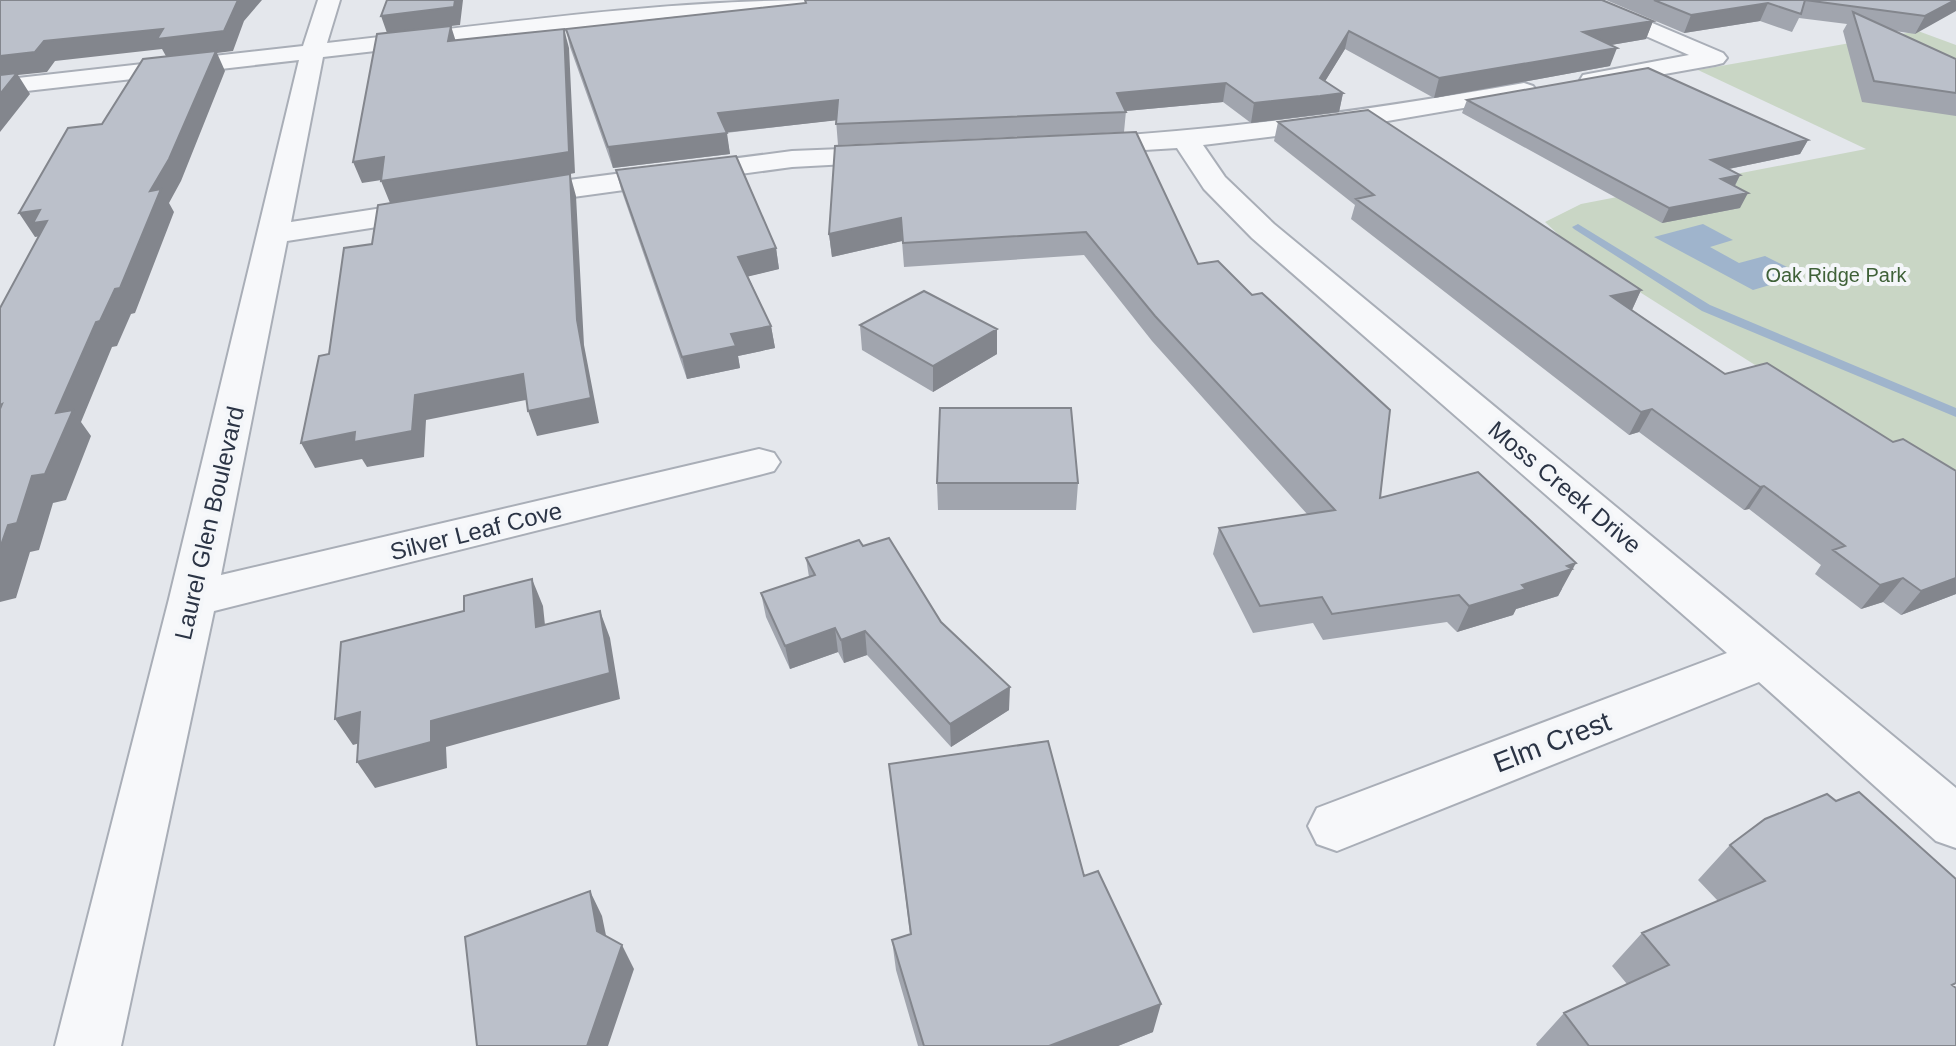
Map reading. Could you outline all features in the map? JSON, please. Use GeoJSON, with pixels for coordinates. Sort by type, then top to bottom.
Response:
{"type":"FeatureCollection","features":[{"type":"Feature","properties":{"kind":"street","name":"Laurel Glen Boulevard"},"geometry":{"type":"LineString","coordinates":[[88,1046],[193,599],[313,51],[329,0]]}},
{"type":"Feature","properties":{"kind":"street"},"geometry":{"type":"LineString","coordinates":[[0,87],[642,14],[814,0]]}},
{"type":"Feature","properties":{"kind":"street"},"geometry":{"type":"LineString","coordinates":[[1053,147],[1186,140],[1351,121],[1715,58],[1580,0]]}},
{"type":"Feature","properties":{"kind":"street","name":"Moss Creek Drive"},"geometry":{"type":"LineString","coordinates":[[1186,140],[1214,183],[1263,231],[1956,823]]}},
{"type":"Feature","properties":{"kind":"street"},"geometry":{"type":"LineString","coordinates":[[491,200],[600,182],[792,159],[914,154]]}},
{"type":"Feature","properties":{"kind":"street"},"geometry":{"type":"LineString","coordinates":[[272,234],[460,205]]}},
{"type":"Feature","properties":{"kind":"street","name":"Silver Leaf Cove"},"geometry":{"type":"LineString","coordinates":[[193,599],[759,462]]}},
{"type":"Feature","properties":{"kind":"street","name":"Elm Crest"},"geometry":{"type":"LineString","coordinates":[[1337,826],[1766,658]]}},
{"type":"Feature","properties":{"kind":"green space","name":"Oak Ridge Park"},"geometry":{"type":"Polygon","coordinates":[[[1918,31],[1956,45],[1956,492],[1578,253],[1545,222],[1581,204],[1866,149],[1698,70],[1918,31]]]}},
{"type":"Feature","properties":{"kind":"water"},"geometry":{"type":"Polygon","coordinates":[[[1703,224],[1733,240],[1710,247],[1739,263],[1765,256],[1803,275],[1753,290],[1654,237],[1703,224]]]}},
{"type":"Feature","properties":{"kind":"building"},"geometry":{"type":"Polygon","coordinates":[[[0,0],[238,0],[224,31],[157,39],[163,29],[44,41],[35,52],[0,56],[0,0]]]}},
{"type":"Feature","properties":{"kind":"building"},"geometry":{"type":"Polygon","coordinates":[[[387,0],[455,0],[454,7],[381,16],[387,0]]]}},
{"type":"Feature","properties":{"kind":"building"},"geometry":{"type":"Polygon","coordinates":[[[805,0],[1602,0],[1653,21],[1583,32],[1617,48],[1439,78],[1349,31],[1320,78],[1343,93],[1320,96],[1254,103],[1226,83],[1117,93],[1126,112],[836,124],[838,100],[718,113],[727,133],[608,147],[566,29],[806,3],[805,0]]]}},
{"type":"Feature","properties":{"kind":"building"},"geometry":{"type":"Polygon","coordinates":[[[1654,0],[1805,0],[1801,14],[1768,3],[1691,15],[1654,0]]]}},
{"type":"Feature","properties":{"kind":"building"},"geometry":{"type":"Polygon","coordinates":[[[1805,0],[1955,0],[1925,16],[1805,0]]]}},
{"type":"Feature","properties":{"kind":"building"},"geometry":{"type":"Polygon","coordinates":[[[1853,12],[1956,59],[1956,93],[1874,81],[1853,12]]]}},
{"type":"Feature","properties":{"kind":"building"},"geometry":{"type":"Polygon","coordinates":[[[451,26],[448,41],[564,29],[569,152],[381,181],[384,157],[353,162],[377,34],[451,26]]]}},
{"type":"Feature","properties":{"kind":"building"},"geometry":{"type":"Polygon","coordinates":[[[216,51],[169,159],[150,191],[161,189],[120,288],[115,289],[100,321],[96,322],[56,413],[73,410],[45,474],[32,476],[17,523],[8,525],[0,548],[0,308],[47,221],[33,223],[40,210],[19,213],[68,128],[102,124],[143,59],[216,51]]]}},
{"type":"Feature","properties":{"kind":"building"},"geometry":{"type":"Polygon","coordinates":[[[1648,68],[1808,140],[1711,160],[1740,175],[1721,179],[1748,193],[1669,208],[1467,100],[1648,68]]]}},
{"type":"Feature","properties":{"kind":"building"},"geometry":{"type":"Polygon","coordinates":[[[17,73],[0,94],[0,75],[17,73]]]}},
{"type":"Feature","properties":{"kind":"building"},"geometry":{"type":"Polygon","coordinates":[[[1368,110],[1641,290],[1611,296],[1725,374],[1767,363],[1893,442],[1903,439],[1956,471],[1956,578],[1921,591],[1903,578],[1880,585],[1833,550],[1845,546],[1764,486],[1760,487],[1652,409],[1641,412],[1356,199],[1374,195],[1278,122],[1368,110]]]}},
{"type":"Feature","properties":{"kind":"building"},"geometry":{"type":"Polygon","coordinates":[[[1136,132],[1198,264],[1218,261],[1252,295],[1262,293],[1390,410],[1380,498],[1478,472],[1576,563],[1567,566],[1572,569],[1522,585],[1526,589],[1469,606],[1459,595],[1332,614],[1322,597],[1260,606],[1219,528],[1335,510],[1155,316],[1086,232],[903,243],[901,218],[829,234],[835,146],[1136,132]]]}},
{"type":"Feature","properties":{"kind":"building"},"geometry":{"type":"Polygon","coordinates":[[[736,156],[776,248],[738,257],[771,326],[731,334],[736,346],[682,357],[616,170],[736,156]]]}},
{"type":"Feature","properties":{"kind":"building"},"geometry":{"type":"Polygon","coordinates":[[[570,174],[577,320],[591,398],[528,411],[523,374],[415,395],[412,431],[354,442],[355,432],[301,443],[319,356],[329,354],[344,248],[372,244],[378,205],[570,174]]]}},
{"type":"Feature","properties":{"kind":"building"},"geometry":{"type":"Polygon","coordinates":[[[924,291],[997,329],[933,366],[860,325],[924,291]]]}},
{"type":"Feature","properties":{"kind":"building"},"geometry":{"type":"Polygon","coordinates":[[[940,408],[1071,408],[1078,483],[937,483],[940,408]]]}},
{"type":"Feature","properties":{"kind":"building"},"geometry":{"type":"Polygon","coordinates":[[[889,538],[941,622],[1010,687],[950,724],[865,631],[841,640],[835,628],[785,646],[761,593],[815,575],[806,558],[859,540],[863,546],[889,538]]]}},
{"type":"Feature","properties":{"kind":"building"},"geometry":{"type":"Polygon","coordinates":[[[532,579],[536,627],[600,611],[610,673],[431,721],[431,742],[357,762],[360,712],[335,719],[341,642],[464,611],[464,596],[532,579]]]}},
{"type":"Feature","properties":{"kind":"building"},"geometry":{"type":"Polygon","coordinates":[[[1048,741],[1084,876],[1098,871],[1161,1004],[1049,1046],[924,1046],[892,940],[911,934],[889,764],[1048,741]]]}},
{"type":"Feature","properties":{"kind":"building"},"geometry":{"type":"Polygon","coordinates":[[[1859,792],[1956,879],[1956,983],[1952,985],[1956,988],[1956,1046],[1589,1046],[1564,1013],[1669,965],[1642,933],[1765,881],[1730,845],[1765,819],[1827,794],[1836,801],[1859,792]]]}},
{"type":"Feature","properties":{"kind":"building"},"geometry":{"type":"Polygon","coordinates":[[[590,891],[597,931],[622,945],[587,1046],[477,1046],[465,937],[590,891]]]}},
{"type":"Feature","properties":{"kind":"waterway"},"geometry":{"type":"LineString","coordinates":[[1578,227],[1706,308],[1956,413]]}}]}
